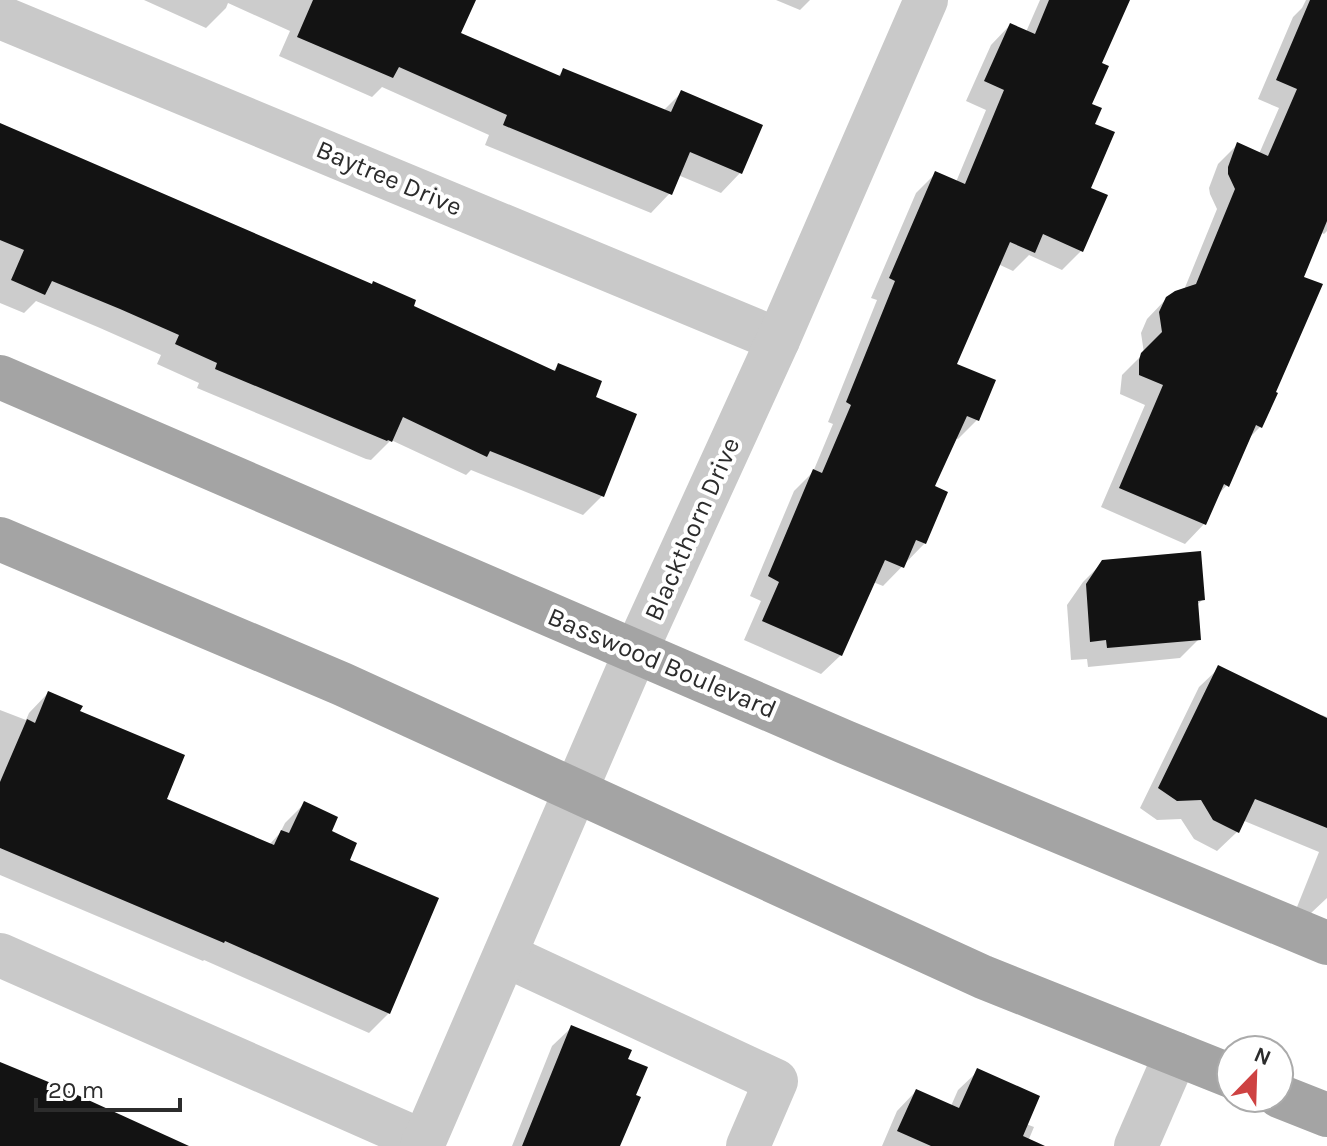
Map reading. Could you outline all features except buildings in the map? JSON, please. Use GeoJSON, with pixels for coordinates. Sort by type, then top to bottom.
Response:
{"type":"FeatureCollection","features":[{"type":"Feature","properties":{"kind":"main road","name":"Basswood Boulevard"},"geometry":{"type":"LineString","coordinates":[[0,377],[1056,831],[1327,943]]}},
{"type":"Feature","properties":{"kind":"main road"},"geometry":{"type":"LineString","coordinates":[[0,539],[342,684],[983,977],[1215,1070]]}},
{"type":"Feature","properties":{"kind":"main road"},"geometry":{"type":"LineString","coordinates":[[1295,1102],[1327,1115]]}},
{"type":"Feature","properties":{"kind":"street","name":"Blackthorn Drive"},"geometry":{"type":"LineString","coordinates":[[423,1144],[636,651],[778,340],[926,0]]}},
{"type":"Feature","properties":{"kind":"street","name":"Baytree Drive"},"geometry":{"type":"LineString","coordinates":[[0,17],[778,340]]}},
{"type":"Feature","properties":{"kind":"street"},"geometry":{"type":"LineString","coordinates":[[0,955],[423,1144]]}},
{"type":"Feature","properties":{"kind":"street"},"geometry":{"type":"LineString","coordinates":[[505,955],[776,1081],[748,1146]]}},
{"type":"Feature","properties":{"kind":"street"},"geometry":{"type":"LineString","coordinates":[[1136,1146],[1176,1054]]}}]}
